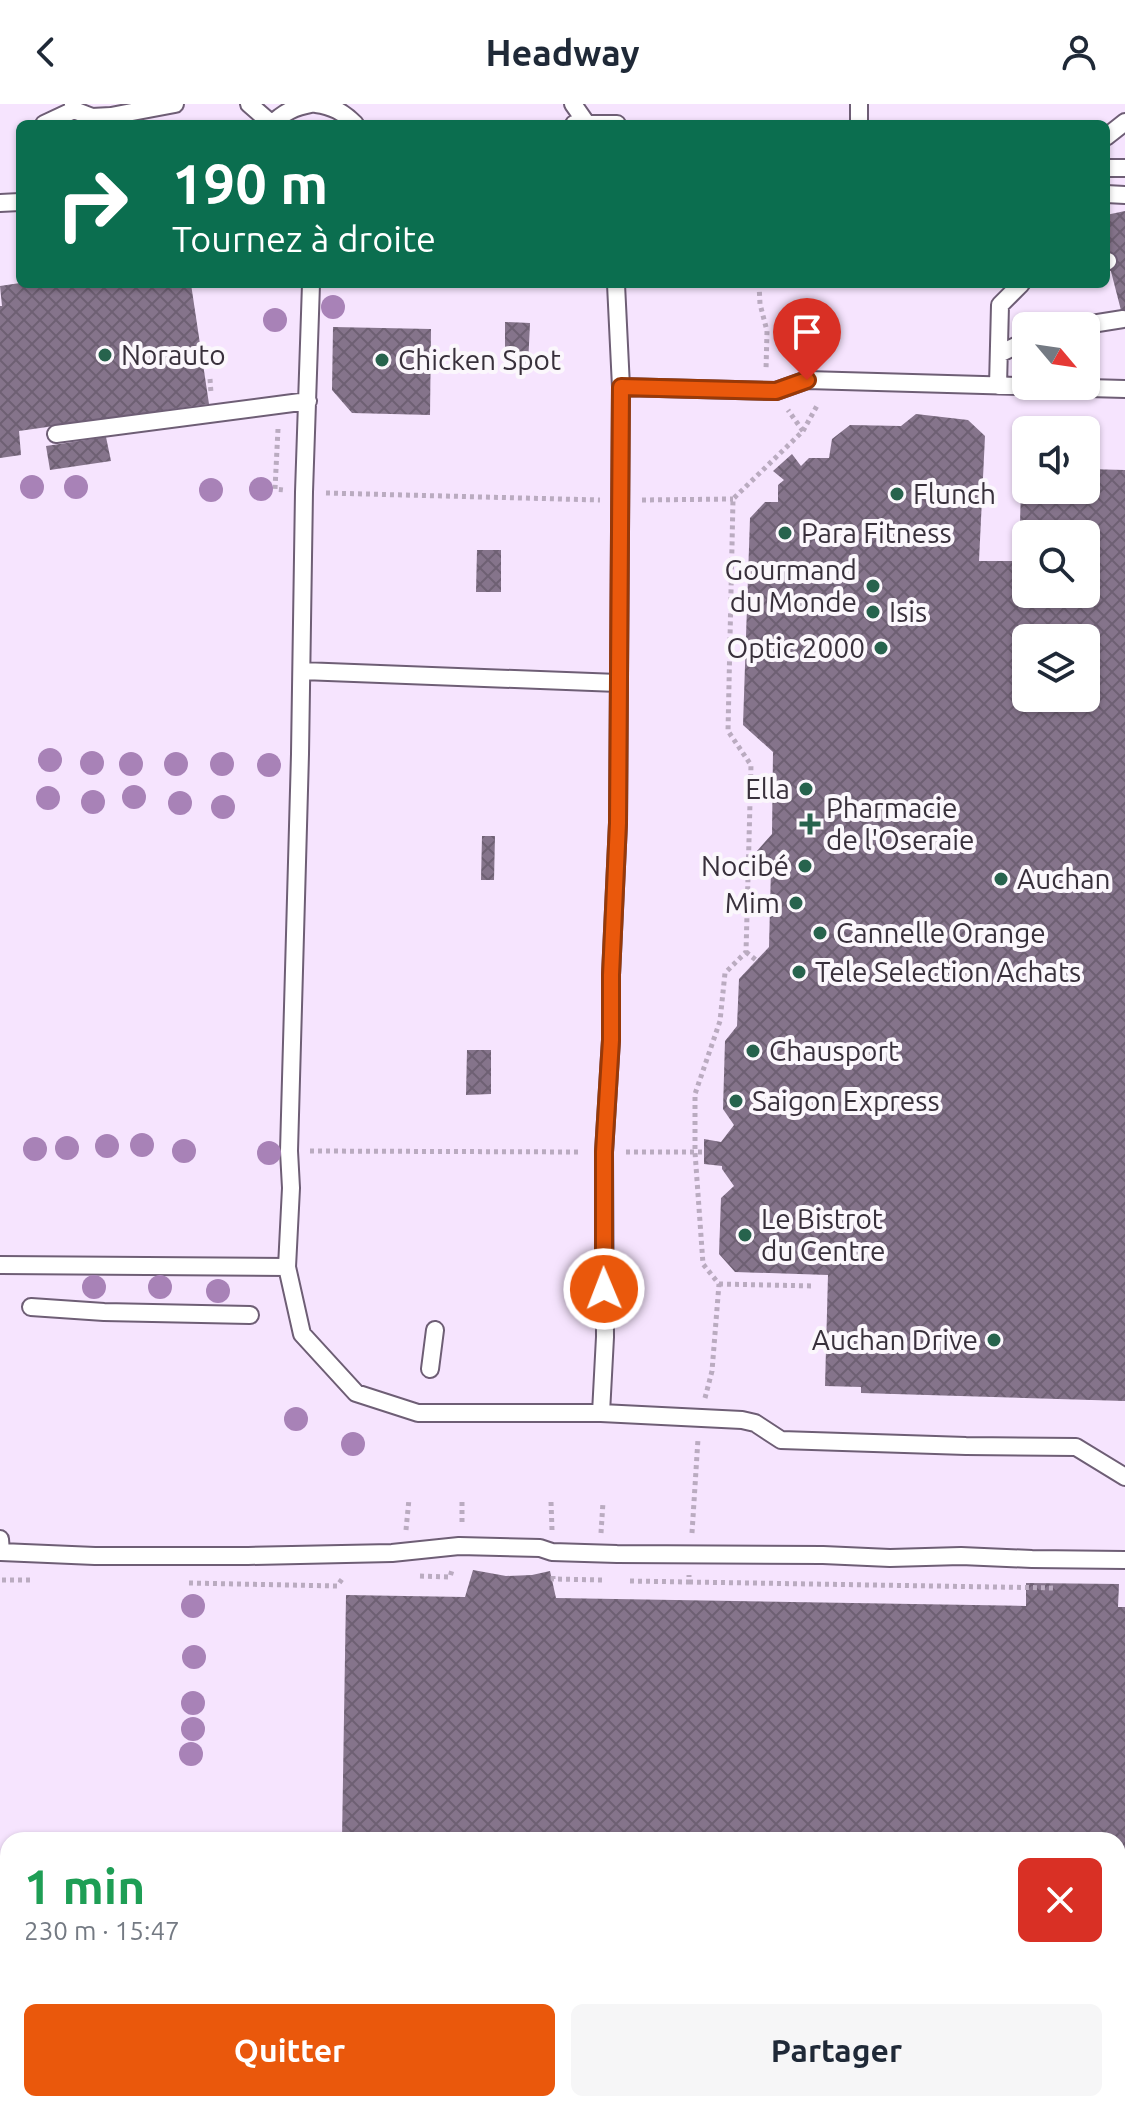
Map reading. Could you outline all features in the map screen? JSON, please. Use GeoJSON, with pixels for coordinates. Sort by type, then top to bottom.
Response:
{"type":"FeatureCollection","features":[{"type":"Feature","properties":{"kind":"lane"},"geometry":{"type":"LineString","coordinates":[[51,120],[74,107],[92,117],[175,104]]}},
{"type":"Feature","properties":{"kind":"lane"},"geometry":{"type":"LineString","coordinates":[[249,104],[267,120]]}},
{"type":"Feature","properties":{"kind":"lane"},"geometry":{"type":"LineString","coordinates":[[276,120],[298,106],[314,104],[348,113]]}},
{"type":"Feature","properties":{"kind":"lane"},"geometry":{"type":"LineString","coordinates":[[1110,135],[1125,122]]}},
{"type":"Feature","properties":{"kind":"lane"},"geometry":{"type":"LineString","coordinates":[[311,288],[287,1267],[302,1334],[356,1393],[418,1413],[601,1413],[742,1420],[755,1423],[781,1440],[1076,1447],[1125,1477]]}},
{"type":"Feature","properties":{"kind":"lane"},"geometry":{"type":"LineString","coordinates":[[601,1413],[605,1337],[604,1152],[618,823],[621,387],[616,288]]}},
{"type":"Feature","properties":{"kind":"lane"},"geometry":{"type":"LineString","coordinates":[[998,386],[1000,305],[1017,288]]}},
{"type":"Feature","properties":{"kind":"lane"},"geometry":{"type":"LineString","coordinates":[[1100,323],[1123,319]]}},
{"type":"Feature","properties":{"kind":"lane"},"geometry":{"type":"LineString","coordinates":[[999,354],[1012,348]]}},
{"type":"Feature","properties":{"kind":"lane"},"geometry":{"type":"LineString","coordinates":[[621,387],[776,391],[807,380],[1125,389]]}},
{"type":"Feature","properties":{"kind":"lane"},"geometry":{"type":"LineString","coordinates":[[56,434],[308,401]]}},
{"type":"Feature","properties":{"kind":"lane"},"geometry":{"type":"LineString","coordinates":[[302,671],[618,683]]}},
{"type":"Feature","properties":{"kind":"lane"},"geometry":{"type":"LineString","coordinates":[[0,1265],[287,1267]]}},
{"type":"Feature","properties":{"kind":"lane"},"geometry":{"type":"LineString","coordinates":[[31,1307],[250,1315]]}},
{"type":"Feature","properties":{"kind":"lane"},"geometry":{"type":"LineString","coordinates":[[430,1369],[435,1330]]}},
{"type":"Feature","properties":{"kind":"lane"},"geometry":{"type":"LineString","coordinates":[[0,1539],[1,1552],[95,1556],[377,1553],[459,1546],[690,1555],[1125,1560]]}},
{"type":"Feature","properties":{"kind":"path"},"geometry":{"type":"LineString","coordinates":[[279,421],[275,489],[620,500],[733,499],[803,431],[766,371],[767,331],[759,288]]}},
{"type":"Feature","properties":{"kind":"path"},"geometry":{"type":"LineString","coordinates":[[210,379],[213,405],[218,413]]}},
{"type":"Feature","properties":{"kind":"path"},"geometry":{"type":"LineString","coordinates":[[689,1582],[699,1418],[712,1371],[719,1284],[703,1264],[695,1152],[695,1094],[720,1021],[725,973],[746,952],[751,765],[728,731],[733,499]]}},
{"type":"Feature","properties":{"kind":"path"},"geometry":{"type":"LineString","coordinates":[[746,952],[756,960]]}},
{"type":"Feature","properties":{"kind":"path"},"geometry":{"type":"LineString","coordinates":[[289,1151],[703,1152]]}},
{"type":"Feature","properties":{"kind":"path"},"geometry":{"type":"LineString","coordinates":[[719,1284],[813,1286]]}},
{"type":"Feature","properties":{"kind":"path"},"geometry":{"type":"LineString","coordinates":[[551,1502],[553,1579],[1056,1588]]}},
{"type":"Feature","properties":{"kind":"building"},"geometry":{"type":"Polygon","coordinates":[[[1125,211],[1125,322],[1110,268],[1110,214],[1125,211]]]}},
{"type":"Feature","properties":{"kind":"building","name":"Norauto"},"geometry":{"type":"Polygon","coordinates":[[[16,284],[16,288],[192,288],[209,404],[19,431],[21,455],[0,458],[0,286],[16,284]]]}},
{"type":"Feature","properties":{"kind":"building"},"geometry":{"type":"Polygon","coordinates":[[[505,322],[530,323],[528,366],[505,367],[505,322]]]}},
{"type":"Feature","properties":{"kind":"building","name":"Chicken Spot"},"geometry":{"type":"Polygon","coordinates":[[[333,327],[431,329],[430,415],[352,413],[332,390],[333,327]]]}},
{"type":"Feature","properties":{"kind":"building"},"geometry":{"type":"Polygon","coordinates":[[[916,414],[968,420],[985,436],[979,561],[1012,561],[1012,608],[1100,608],[1100,520],[1020,520],[1021,504],[1100,504],[1100,469],[1125,470],[1125,1401],[861,1393],[861,1387],[825,1386],[828,1275],[735,1272],[719,1254],[721,1198],[734,1186],[722,1166],[704,1164],[704,1139],[721,1142],[734,1125],[723,1109],[725,1041],[737,1026],[739,979],[769,947],[771,868],[757,851],[772,834],[773,752],[743,725],[750,518],[765,502],[778,502],[778,485],[784,480],[773,471],[792,454],[801,466],[809,458],[829,458],[832,439],[850,425],[901,426],[916,414]]]}},
{"type":"Feature","properties":{"kind":"building"},"geometry":{"type":"Polygon","coordinates":[[[106,437],[111,461],[50,470],[46,446],[106,437]]]}},
{"type":"Feature","properties":{"kind":"building"},"geometry":{"type":"Polygon","coordinates":[[[477,550],[501,550],[501,592],[476,592],[477,550]]]}},
{"type":"Feature","properties":{"kind":"building"},"geometry":{"type":"Polygon","coordinates":[[[482,836],[495,836],[494,880],[481,880],[482,836]]]}},
{"type":"Feature","properties":{"kind":"building"},"geometry":{"type":"Polygon","coordinates":[[[467,1050],[491,1050],[491,1094],[466,1095],[467,1050]]]}},
{"type":"Feature","properties":{"kind":"building"},"geometry":{"type":"Polygon","coordinates":[[[473,1570],[506,1576],[550,1571],[556,1598],[1026,1606],[1026,1583],[1119,1584],[1118,1607],[1125,1607],[1125,1832],[342,1832],[346,1595],[465,1597],[473,1570]]]}},
{"type":"Feature","properties":{"kind":"place","name":"Norauto"},"geometry":{"type":"Point","coordinates":[105,355]}},
{"type":"Feature","properties":{"kind":"place","name":"Chicken Spot"},"geometry":{"type":"Point","coordinates":[382,360]}},
{"type":"Feature","properties":{"kind":"place","name":"Flunch"},"geometry":{"type":"Point","coordinates":[897,494]}},
{"type":"Feature","properties":{"kind":"place","name":"Para Fitness"},"geometry":{"type":"Point","coordinates":[785,533]}},
{"type":"Feature","properties":{"kind":"place","name":"Gourmand du Monde"},"geometry":{"type":"Point","coordinates":[873,586]}},
{"type":"Feature","properties":{"kind":"place","name":"Isis"},"geometry":{"type":"Point","coordinates":[873,612]}},
{"type":"Feature","properties":{"kind":"place","name":"Optic 2000"},"geometry":{"type":"Point","coordinates":[881,648]}},
{"type":"Feature","properties":{"kind":"place","name":"Ella"},"geometry":{"type":"Point","coordinates":[806,789]}},
{"type":"Feature","properties":{"kind":"place","name":"Pharmacie de l'Oseraie"},"geometry":{"type":"Point","coordinates":[810,824]}},
{"type":"Feature","properties":{"kind":"place","name":"Nocibé"},"geometry":{"type":"Point","coordinates":[805,866]}},
{"type":"Feature","properties":{"kind":"place","name":"Auchan"},"geometry":{"type":"Point","coordinates":[1001,879]}},
{"type":"Feature","properties":{"kind":"place","name":"Mim"},"geometry":{"type":"Point","coordinates":[796,903]}},
{"type":"Feature","properties":{"kind":"place","name":"Cannelle Orange"},"geometry":{"type":"Point","coordinates":[820,933]}},
{"type":"Feature","properties":{"kind":"place","name":"Tele Selection Achats"},"geometry":{"type":"Point","coordinates":[799,972]}},
{"type":"Feature","properties":{"kind":"place","name":"Chausport"},"geometry":{"type":"Point","coordinates":[753,1051]}},
{"type":"Feature","properties":{"kind":"place","name":"Saigon Express"},"geometry":{"type":"Point","coordinates":[736,1101]}},
{"type":"Feature","properties":{"kind":"place","name":"Le Bistrot du Centre"},"geometry":{"type":"Point","coordinates":[745,1235]}},
{"type":"Feature","properties":{"kind":"place","name":"Auchan Drive"},"geometry":{"type":"Point","coordinates":[994,1340]}},
{"type":"Feature","properties":{"kind":"route"},"geometry":{"type":"LineString","coordinates":[[604,1289],[604,1152],[618,823],[621,387],[776,391],[807,380]]}}]}
